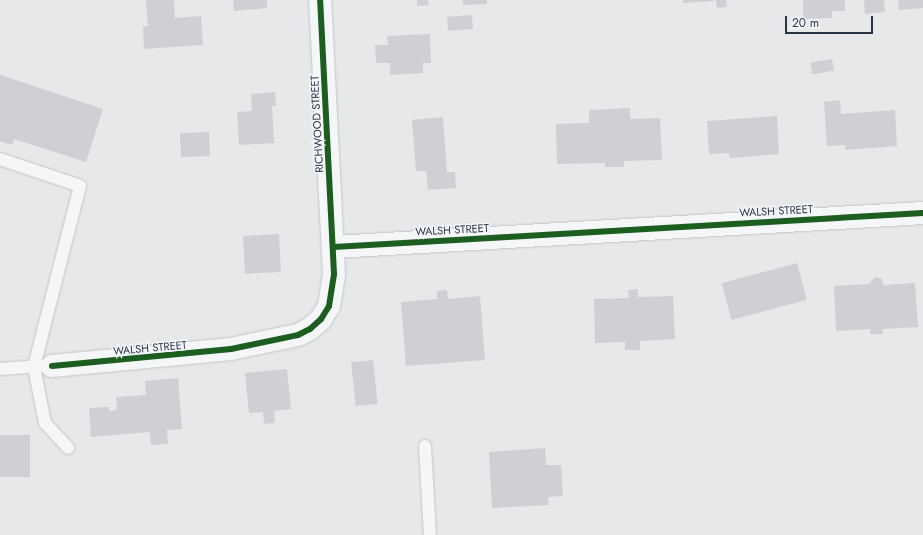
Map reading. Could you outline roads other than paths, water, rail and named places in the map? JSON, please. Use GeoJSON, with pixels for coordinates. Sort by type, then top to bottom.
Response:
{"type":"FeatureCollection","features":[{"type":"Feature","properties":{"kind":"street","name":"RICHWOOD STREET"},"geometry":{"type":"LineString","coordinates":[[320,0],[334,247]]}},
{"type":"Feature","properties":{"kind":"street","name":"WALSH STREET"},"geometry":{"type":"LineString","coordinates":[[43,366],[194,354],[239,348],[298,335],[316,324],[329,306],[333,290],[334,247],[923,212]]}},
{"type":"Feature","properties":{"kind":"lane"},"geometry":{"type":"LineString","coordinates":[[0,159],[80,186],[43,366],[44,424],[68,448]]}},
{"type":"Feature","properties":{"kind":"lane"},"geometry":{"type":"LineString","coordinates":[[0,369],[43,366]]}},
{"type":"Feature","properties":{"kind":"lane"},"geometry":{"type":"LineString","coordinates":[[425,446],[430,535]]}}]}
